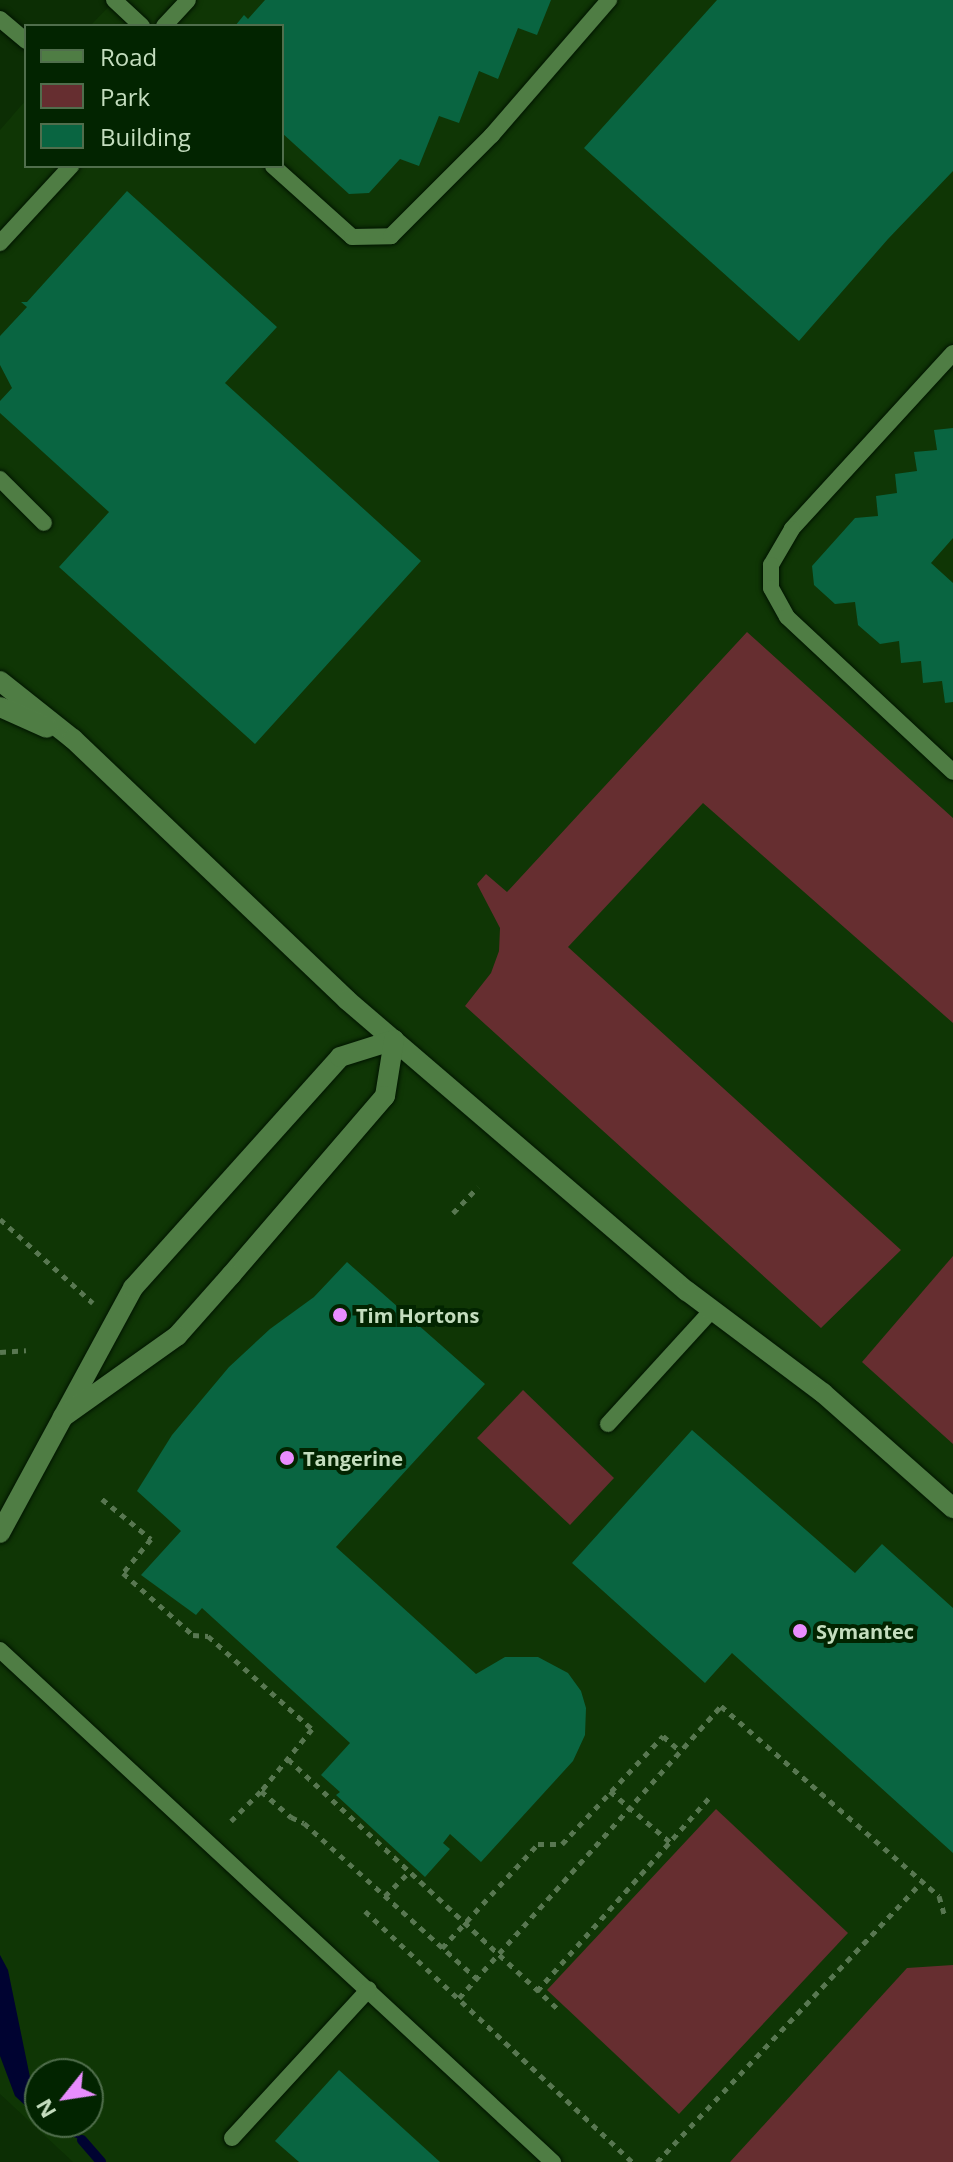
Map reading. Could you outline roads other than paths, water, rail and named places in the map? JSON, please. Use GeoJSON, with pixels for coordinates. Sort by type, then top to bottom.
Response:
{"type":"FeatureCollection","features":[{"type":"Feature","properties":{"kind":"street"},"geometry":{"type":"LineString","coordinates":[[0,681],[73,739],[394,1040],[712,1310],[823,1393],[953,1508]]}},
{"type":"Feature","properties":{"kind":"street"},"geometry":{"type":"LineString","coordinates":[[0,707],[73,739]]}},
{"type":"Feature","properties":{"kind":"street"},"geometry":{"type":"LineString","coordinates":[[0,1533],[133,1288],[340,1057],[394,1040]]}},
{"type":"Feature","properties":{"kind":"street"},"geometry":{"type":"LineString","coordinates":[[63,1417],[177,1336],[231,1275],[385,1096],[394,1040]]}},
{"type":"Feature","properties":{"kind":"lane"},"geometry":{"type":"LineString","coordinates":[[114,0],[140,24]]}},
{"type":"Feature","properties":{"kind":"lane"},"geometry":{"type":"LineString","coordinates":[[166,24],[188,0]]}},
{"type":"Feature","properties":{"kind":"lane"},"geometry":{"type":"LineString","coordinates":[[275,168],[352,237],[391,236],[492,135],[609,0]]}},
{"type":"Feature","properties":{"kind":"lane"},"geometry":{"type":"LineString","coordinates":[[0,19],[24,39]]}},
{"type":"Feature","properties":{"kind":"lane"},"geometry":{"type":"LineString","coordinates":[[0,243],[69,168]]}},
{"type":"Feature","properties":{"kind":"lane"},"geometry":{"type":"LineString","coordinates":[[953,353],[792,529],[771,565],[771,588],[787,617],[806,639],[953,772]]}},
{"type":"Feature","properties":{"kind":"lane"},"geometry":{"type":"LineString","coordinates":[[0,479],[44,523]]}},
{"type":"Feature","properties":{"kind":"lane"},"geometry":{"type":"LineString","coordinates":[[608,1424],[712,1310]]}},
{"type":"Feature","properties":{"kind":"lane"},"geometry":{"type":"LineString","coordinates":[[0,1650],[553,2162]]}},
{"type":"Feature","properties":{"kind":"lane"},"geometry":{"type":"LineString","coordinates":[[232,2138],[369,1989]]}},
{"type":"Feature","properties":{"kind":"water"},"geometry":{"type":"Polygon","coordinates":[[[0,1955],[8,1970],[26,2058],[24,2104],[15,2096],[0,2056],[0,1955]]]}},
{"type":"Feature","properties":{"kind":"waterway"},"geometry":{"type":"LineString","coordinates":[[82,2140],[101,2162]]}},
{"type":"Feature","properties":{"kind":"place","name":"Tim Hortons"},"geometry":{"type":"Point","coordinates":[340,1315]}},
{"type":"Feature","properties":{"kind":"place","name":"Tangerine"},"geometry":{"type":"Point","coordinates":[287,1458]}},
{"type":"Feature","properties":{"kind":"place","name":"Symantec"},"geometry":{"type":"Point","coordinates":[800,1631]}}]}
